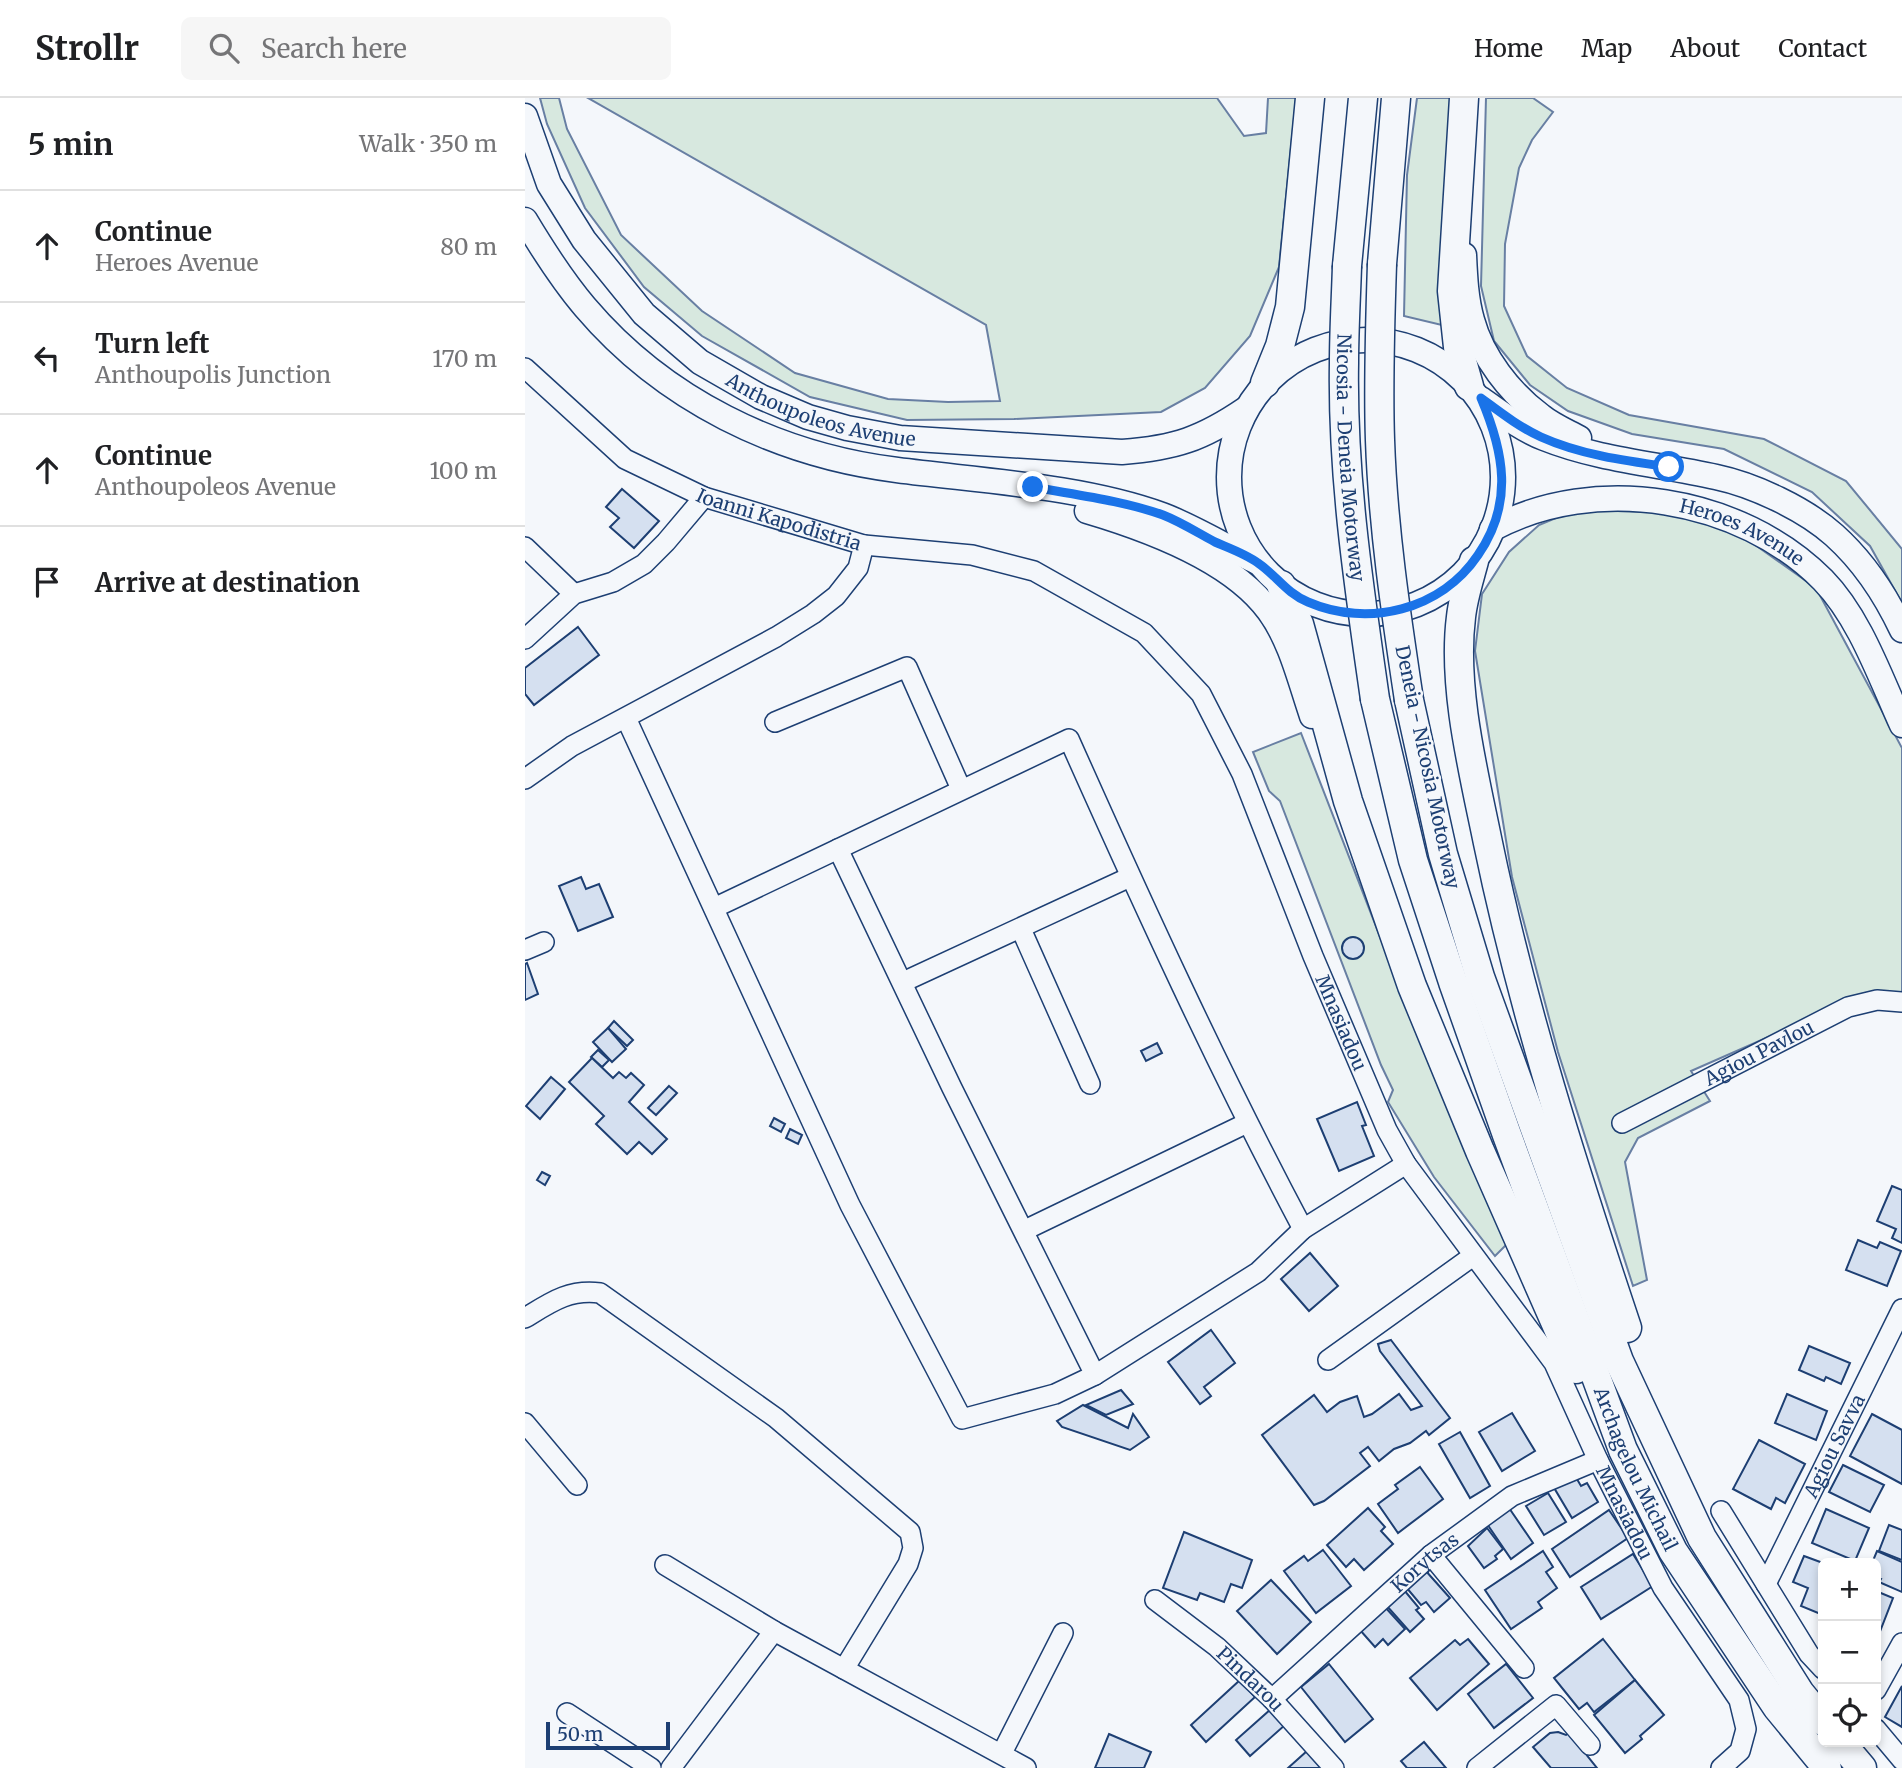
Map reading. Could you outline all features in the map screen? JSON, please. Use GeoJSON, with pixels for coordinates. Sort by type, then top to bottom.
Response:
{"type":"FeatureCollection","features":[{"type":"Feature","properties":{"kind":"highway"},"geometry":{"type":"LineString","coordinates":[[1265,383],[1280,346],[1290,307],[1310,98]]}},
{"type":"Feature","properties":{"kind":"highway","name":"Nicosia - Deneia Motorway"},"geometry":{"type":"LineString","coordinates":[[1363,98],[1347,266],[1344,364],[1353,538],[1375,699],[1413,860],[1507,1135]]}},
{"type":"Feature","properties":{"kind":"highway","name":"Deneia - Nicosia Motorway"},"geometry":{"type":"LineString","coordinates":[[1396,98],[1382,264],[1379,355],[1380,442],[1396,615],[1409,700],[1443,854],[1480,977],[1535,1131]]}},
{"type":"Feature","properties":{"kind":"highway"},"geometry":{"type":"LineString","coordinates":[[1464,98],[1452,291],[1458,347],[1475,392]]}},
{"type":"Feature","properties":{"kind":"highway"},"geometry":{"type":"LineString","coordinates":[[1474,561],[1460,620],[1460,682],[1473,770],[1505,923],[1534,1035],[1637,1360],[1657,1445]]}},
{"type":"Feature","properties":{"kind":"highway"},"geometry":{"type":"LineString","coordinates":[[1281,585],[1299,624],[1348,801],[1412,986],[1611,1455]]}},
{"type":"Feature","properties":{"kind":"highway","name":"Archagelou Michail"},"geometry":{"type":"LineString","coordinates":[[1535,1131],[1619,1361],[1702,1538],[1800,1693],[1818,1715]]}},
{"type":"Feature","properties":{"kind":"highway","name":"Archagelou Michail"},"geometry":{"type":"LineString","coordinates":[[1507,1135],[1611,1455],[1777,1707],[1827,1768]]}},
{"type":"Feature","properties":{"kind":"highway"},"geometry":{"type":"LineString","coordinates":[[1844,1747],[1862,1768]]}},
{"type":"Feature","properties":{"kind":"main road","name":"Anthoupoleos Avenue"},"geometry":{"type":"LineString","coordinates":[[525,116],[549,184],[584,240],[644,314],[700,362],[761,397],[808,417],[900,438],[1122,452],[1154,450],[1186,442],[1207,434],[1246,409]]}},
{"type":"Feature","properties":{"kind":"main road"},"geometry":{"type":"LineString","coordinates":[[1460,171],[1467,293],[1472,320],[1481,346],[1510,388],[1541,417],[1579,438],[1669,467]]}},
{"type":"Feature","properties":{"kind":"main road","name":"Anthoupoleos Avenue"},"geometry":{"type":"LineString","coordinates":[[525,220],[551,263],[584,307],[625,348],[687,396],[758,434],[848,463],[1107,500],[1164,516],[1258,563]]}},
{"type":"Feature","properties":{"kind":"main road","name":"Heroes Avenue"},"geometry":{"type":"LineString","coordinates":[[1246,409],[1265,383],[1286,364],[1323,345],[1363,339],[1395,341],[1423,352],[1448,367],[1512,421],[1542,438],[1615,459],[1719,477],[1755,489],[1803,514],[1833,534],[1858,561],[1892,609],[1902,630]]}},
{"type":"Feature","properties":{"kind":"main road"},"geometry":{"type":"LineString","coordinates":[[1246,409],[1234,439],[1228,471],[1231,504],[1241,535],[1258,563],[1281,585],[1307,602],[1340,612],[1375,614],[1398,611],[1427,600],[1453,583],[1474,561],[1492,529],[1502,492],[1501,454],[1475,392]]}},
{"type":"Feature","properties":{"kind":"main road"},"geometry":{"type":"LineString","coordinates":[[958,477],[1037,496],[1117,520],[1190,550],[1238,581],[1269,611],[1280,630],[1318,733],[1348,801]]}},
{"type":"Feature","properties":{"kind":"main road","name":"Heroes Avenue"},"geometry":{"type":"LineString","coordinates":[[1492,529],[1537,510],[1580,500],[1635,500],[1686,507],[1745,525],[1786,548],[1825,582],[1858,628],[1902,725]]}},
{"type":"Feature","properties":{"kind":"street","name":"Ioanni Kapodistria"},"geometry":{"type":"LineString","coordinates":[[525,368],[625,459],[704,497],[864,545],[858,568],[836,597],[813,614],[776,637],[572,746],[525,779]]}},
{"type":"Feature","properties":{"kind":"street"},"geometry":{"type":"LineString","coordinates":[[525,639],[573,594],[613,582],[644,564],[704,497]]}},
{"type":"Feature","properties":{"kind":"street","name":"Mnasiadou"},"geometry":{"type":"LineString","coordinates":[[864,545],[972,555],[1034,571],[1144,633],[1201,694],[1241,774],[1381,1118],[1406,1164],[1554,1363],[1611,1455],[1663,1588],[1739,1700],[1746,1729],[1740,1751],[1721,1768]]}},
{"type":"Feature","properties":{"kind":"street"},"geometry":{"type":"LineString","coordinates":[[525,547],[573,594]]}},
{"type":"Feature","properties":{"kind":"street"},"geometry":{"type":"LineString","coordinates":[[775,722],[907,667],[961,789]]}},
{"type":"Feature","properties":{"kind":"street"},"geometry":{"type":"LineString","coordinates":[[626,718],[850,1205],[962,1419],[1055,1394],[1095,1375],[1258,1272],[1303,1229],[1406,1164]]}},
{"type":"Feature","properties":{"kind":"street"},"geometry":{"type":"LineString","coordinates":[[714,908],[1069,739],[1247,1123],[1303,1229]]}},
{"type":"Feature","properties":{"kind":"street"},"geometry":{"type":"LineString","coordinates":[[838,849],[1095,1375]]}},
{"type":"Feature","properties":{"kind":"street"},"geometry":{"type":"LineString","coordinates":[[903,982],[1131,877]]}},
{"type":"Feature","properties":{"kind":"street"},"geometry":{"type":"LineString","coordinates":[[1021,929],[1090,1084]]}},
{"type":"Feature","properties":{"kind":"street"},"geometry":{"type":"LineString","coordinates":[[525,950],[544,942]]}},
{"type":"Feature","properties":{"kind":"street","name":"Agiou Pavlou"},"geometry":{"type":"LineString","coordinates":[[1622,1124],[1848,1007],[1877,1000],[1902,1002]]}},
{"type":"Feature","properties":{"kind":"street"},"geometry":{"type":"LineString","coordinates":[[1025,1230],[1247,1123]]}},
{"type":"Feature","properties":{"kind":"street"},"geometry":{"type":"LineString","coordinates":[[1328,1360],[1473,1256]]}},
{"type":"Feature","properties":{"kind":"street"},"geometry":{"type":"LineString","coordinates":[[525,1318],[580,1291],[600,1293],[776,1418],[910,1532],[913,1548],[908,1564],[844,1669]]}},
{"type":"Feature","properties":{"kind":"street","name":"Agiou Savva"},"geometry":{"type":"LineString","coordinates":[[1766,1584],[1902,1309]]}},
{"type":"Feature","properties":{"kind":"street"},"geometry":{"type":"LineString","coordinates":[[525,1423],[577,1485]]}},
{"type":"Feature","properties":{"kind":"street","name":"Korytsas"},"geometry":{"type":"LineString","coordinates":[[1272,1699],[1431,1555],[1512,1496],[1611,1455]]}},
{"type":"Feature","properties":{"kind":"street"},"geometry":{"type":"LineString","coordinates":[[1721,1511],[1809,1654],[1818,1664]]}},
{"type":"Feature","properties":{"kind":"street"},"geometry":{"type":"LineString","coordinates":[[1431,1555],[1524,1668]]}},
{"type":"Feature","properties":{"kind":"street"},"geometry":{"type":"LineString","coordinates":[[665,1565],[774,1631],[1026,1768]]}},
{"type":"Feature","properties":{"kind":"street","name":"Pindarou"},"geometry":{"type":"LineString","coordinates":[[1156,1600],[1217,1647],[1272,1699],[1334,1768]]}},
{"type":"Feature","properties":{"kind":"street"},"geometry":{"type":"LineString","coordinates":[[671,1768],[774,1631]]}},
{"type":"Feature","properties":{"kind":"street"},"geometry":{"type":"LineString","coordinates":[[1002,1753],[1063,1633]]}},
{"type":"Feature","properties":{"kind":"street"},"geometry":{"type":"LineString","coordinates":[[1879,1684],[1902,1643]]}},
{"type":"Feature","properties":{"kind":"street"},"geometry":{"type":"LineString","coordinates":[[1477,1768],[1556,1705],[1590,1745]]}},
{"type":"Feature","properties":{"kind":"street"},"geometry":{"type":"LineString","coordinates":[[567,1713],[651,1768]]}},
{"type":"Feature","properties":{"kind":"street"},"geometry":{"type":"LineString","coordinates":[[1881,1735],[1902,1760]]}},
{"type":"Feature","properties":{"kind":"shaded area"},"geometry":{"type":"Polygon","coordinates":[[[540,98],[559,98],[567,129],[621,235],[702,311],[795,373],[888,399],[1000,401],[986,325],[588,98],[1217,98],[1244,136],[1266,133],[1268,98],[1296,98],[1279,267],[1250,336],[1205,388],[1161,412],[1014,419],[907,420],[810,397],[702,336],[644,287],[585,208],[547,124],[540,98]]]}},
{"type":"Feature","properties":{"kind":"shaded area"},"geometry":{"type":"Polygon","coordinates":[[[1417,98],[1455,98],[1446,326],[1404,316],[1407,175],[1417,98]]]}},
{"type":"Feature","properties":{"kind":"shaded area"},"geometry":{"type":"Polygon","coordinates":[[[1486,98],[1533,98],[1553,112],[1532,140],[1519,168],[1505,244],[1504,306],[1527,356],[1567,388],[1629,415],[1764,439],[1846,481],[1902,549],[1902,603],[1870,546],[1812,492],[1724,449],[1632,434],[1568,411],[1530,385],[1494,341],[1481,286],[1486,98]]]}},
{"type":"Feature","properties":{"kind":"shaded area"},"geometry":{"type":"Polygon","coordinates":[[[1575,510],[1655,512],[1727,525],[1816,588],[1902,748],[1902,997],[1866,994],[1691,1071],[1710,1101],[1638,1138],[1625,1162],[1647,1280],[1633,1286],[1558,1052],[1512,877],[1475,651],[1482,594],[1509,552],[1539,525],[1575,510]]]}},
{"type":"Feature","properties":{"kind":"shaded area"},"geometry":{"type":"Polygon","coordinates":[[[1301,733],[1427,1058],[1511,1240],[1495,1256],[1434,1177],[1388,1102],[1393,1090],[1280,801],[1269,791],[1253,752],[1301,733]]]}},
{"type":"Feature","properties":{"kind":"building"},"geometry":{"type":"Polygon","coordinates":[[[622,489],[659,521],[634,548],[610,527],[619,518],[606,507],[622,489]]]}},
{"type":"Feature","properties":{"kind":"building"},"geometry":{"type":"Polygon","coordinates":[[[578,627],[599,655],[534,705],[525,694],[525,668],[578,627]]]}},
{"type":"Feature","properties":{"kind":"building"},"geometry":{"type":"Polygon","coordinates":[[[581,877],[586,889],[599,884],[613,917],[578,931],[559,886],[581,877]]]}},
{"type":"Feature","properties":{"kind":"building"},"geometry":{"type":"Polygon","coordinates":[[[1353,937],[1361,940],[1364,948],[1361,956],[1353,959],[1345,956],[1342,948],[1345,940],[1353,937]]]}},
{"type":"Feature","properties":{"kind":"building"},"geometry":{"type":"Polygon","coordinates":[[[527,963],[538,994],[525,1000],[525,964],[527,963]]]}},
{"type":"Feature","properties":{"kind":"building"},"geometry":{"type":"Polygon","coordinates":[[[614,1021],[633,1040],[627,1046],[608,1028],[614,1021]]]}},
{"type":"Feature","properties":{"kind":"building"},"geometry":{"type":"Polygon","coordinates":[[[608,1028],[626,1049],[612,1062],[593,1042],[608,1028]]]}},
{"type":"Feature","properties":{"kind":"building"},"geometry":{"type":"Polygon","coordinates":[[[1157,1043],[1162,1053],[1146,1061],[1141,1051],[1157,1043]]]}},
{"type":"Feature","properties":{"kind":"building"},"geometry":{"type":"Polygon","coordinates":[[[598,1050],[609,1060],[602,1067],[591,1057],[598,1050]]]}},
{"type":"Feature","properties":{"kind":"building"},"geometry":{"type":"Polygon","coordinates":[[[592,1058],[613,1078],[619,1072],[626,1078],[631,1073],[644,1085],[629,1102],[667,1139],[652,1154],[639,1142],[627,1154],[596,1124],[604,1116],[569,1082],[592,1058]]]}},
{"type":"Feature","properties":{"kind":"building"},"geometry":{"type":"Polygon","coordinates":[[[551,1077],[565,1089],[540,1119],[526,1106],[551,1077]]]}},
{"type":"Feature","properties":{"kind":"building"},"geometry":{"type":"Polygon","coordinates":[[[669,1086],[677,1093],[656,1115],[648,1108],[669,1086]]]}},
{"type":"Feature","properties":{"kind":"building"},"geometry":{"type":"Polygon","coordinates":[[[1357,1102],[1366,1125],[1362,1126],[1374,1156],[1339,1171],[1317,1119],[1357,1102]]]}},
{"type":"Feature","properties":{"kind":"building"},"geometry":{"type":"Polygon","coordinates":[[[774,1118],[785,1124],[781,1132],[770,1126],[774,1118]]]}},
{"type":"Feature","properties":{"kind":"building"},"geometry":{"type":"Polygon","coordinates":[[[790,1129],[802,1135],[798,1144],[786,1138],[790,1129]]]}},
{"type":"Feature","properties":{"kind":"building"},"geometry":{"type":"Polygon","coordinates":[[[542,1172],[550,1176],[545,1185],[537,1180],[542,1172]]]}},
{"type":"Feature","properties":{"kind":"building"},"geometry":{"type":"Polygon","coordinates":[[[1892,1186],[1902,1190],[1902,1243],[1892,1238],[1896,1229],[1877,1221],[1892,1186]]]}},
{"type":"Feature","properties":{"kind":"building"},"geometry":{"type":"Polygon","coordinates":[[[1858,1240],[1877,1248],[1880,1242],[1901,1251],[1887,1286],[1846,1270],[1858,1240]]]}},
{"type":"Feature","properties":{"kind":"building"},"geometry":{"type":"Polygon","coordinates":[[[1310,1253],[1338,1286],[1309,1311],[1281,1279],[1310,1253]]]}},
{"type":"Feature","properties":{"kind":"building"},"geometry":{"type":"Polygon","coordinates":[[[1211,1330],[1235,1363],[1204,1387],[1211,1396],[1200,1404],[1168,1362],[1211,1330]]]}},
{"type":"Feature","properties":{"kind":"building"},"geometry":{"type":"Polygon","coordinates":[[[1391,1340],[1450,1418],[1429,1435],[1426,1431],[1379,1461],[1368,1447],[1360,1453],[1370,1466],[1324,1501],[1314,1505],[1262,1435],[1314,1395],[1327,1412],[1340,1402],[1357,1396],[1364,1417],[1399,1394],[1411,1410],[1422,1406],[1380,1351],[1378,1344],[1391,1340]]]}},
{"type":"Feature","properties":{"kind":"building"},"geometry":{"type":"Polygon","coordinates":[[[1809,1346],[1850,1363],[1841,1384],[1826,1377],[1824,1381],[1799,1370],[1809,1346]]]}},
{"type":"Feature","properties":{"kind":"building"},"geometry":{"type":"Polygon","coordinates":[[[1121,1390],[1133,1404],[1106,1415],[1086,1405],[1121,1390]]]}},
{"type":"Feature","properties":{"kind":"building"},"geometry":{"type":"Polygon","coordinates":[[[1787,1394],[1827,1411],[1816,1440],[1775,1423],[1787,1394]]]}},
{"type":"Feature","properties":{"kind":"building"},"geometry":{"type":"Polygon","coordinates":[[[1083,1405],[1128,1428],[1133,1414],[1149,1437],[1130,1450],[1062,1427],[1057,1421],[1083,1405]]]}},
{"type":"Feature","properties":{"kind":"building"},"geometry":{"type":"Polygon","coordinates":[[[1512,1413],[1535,1451],[1502,1471],[1479,1432],[1512,1413]]]}},
{"type":"Feature","properties":{"kind":"building"},"geometry":{"type":"Polygon","coordinates":[[[1872,1414],[1902,1430],[1902,1484],[1850,1456],[1872,1414]]]}},
{"type":"Feature","properties":{"kind":"building"},"geometry":{"type":"Polygon","coordinates":[[[1460,1432],[1490,1486],[1470,1498],[1439,1444],[1460,1432]]]}},
{"type":"Feature","properties":{"kind":"building"},"geometry":{"type":"Polygon","coordinates":[[[1759,1440],[1805,1464],[1785,1503],[1776,1498],[1771,1509],[1733,1489],[1759,1440]]]}},
{"type":"Feature","properties":{"kind":"building"},"geometry":{"type":"Polygon","coordinates":[[[1843,1465],[1884,1485],[1870,1512],[1829,1492],[1843,1465]]]}},
{"type":"Feature","properties":{"kind":"building"},"geometry":{"type":"Polygon","coordinates":[[[1420,1467],[1443,1499],[1398,1533],[1378,1504],[1398,1489],[1395,1485],[1420,1467]]]}},
{"type":"Feature","properties":{"kind":"building"},"geometry":{"type":"Polygon","coordinates":[[[1574,1474],[1581,1486],[1587,1483],[1598,1502],[1572,1518],[1553,1486],[1574,1474]]]}},
{"type":"Feature","properties":{"kind":"building"},"geometry":{"type":"Polygon","coordinates":[[[1548,1493],[1566,1522],[1544,1535],[1526,1506],[1548,1493]]]}},
{"type":"Feature","properties":{"kind":"building"},"geometry":{"type":"Polygon","coordinates":[[[1507,1505],[1533,1543],[1511,1559],[1485,1521],[1507,1505]]]}},
{"type":"Feature","properties":{"kind":"building"},"geometry":{"type":"Polygon","coordinates":[[[1368,1508],[1385,1527],[1381,1531],[1393,1544],[1364,1570],[1354,1559],[1346,1567],[1327,1545],[1368,1508]]]}},
{"type":"Feature","properties":{"kind":"building"},"geometry":{"type":"Polygon","coordinates":[[[1826,1509],[1869,1528],[1856,1558],[1848,1558],[1812,1543],[1826,1509]]]}},
{"type":"Feature","properties":{"kind":"building"},"geometry":{"type":"Polygon","coordinates":[[[1609,1510],[1628,1538],[1570,1577],[1552,1549],[1609,1510]]]}},
{"type":"Feature","properties":{"kind":"building"},"geometry":{"type":"Polygon","coordinates":[[[1889,1525],[1902,1530],[1902,1560],[1879,1551],[1889,1525]]]}},
{"type":"Feature","properties":{"kind":"building"},"geometry":{"type":"Polygon","coordinates":[[[1487,1528],[1503,1549],[1495,1556],[1497,1559],[1484,1568],[1468,1546],[1487,1528]]]}},
{"type":"Feature","properties":{"kind":"building"},"geometry":{"type":"Polygon","coordinates":[[[1184,1532],[1252,1560],[1242,1588],[1231,1584],[1224,1602],[1200,1593],[1197,1600],[1163,1588],[1184,1532]]]}},
{"type":"Feature","properties":{"kind":"building"},"geometry":{"type":"Polygon","coordinates":[[[1323,1550],[1351,1586],[1316,1613],[1284,1571],[1304,1556],[1308,1561],[1323,1550]]]}},
{"type":"Feature","properties":{"kind":"building"},"geometry":{"type":"Polygon","coordinates":[[[1543,1551],[1553,1567],[1546,1572],[1557,1588],[1538,1602],[1542,1608],[1511,1629],[1485,1590],[1543,1551]]]}},
{"type":"Feature","properties":{"kind":"building"},"geometry":{"type":"Polygon","coordinates":[[[1877,1551],[1902,1562],[1902,1592],[1881,1583],[1881,1558],[1874,1558],[1877,1551]]]}},
{"type":"Feature","properties":{"kind":"building"},"geometry":{"type":"Polygon","coordinates":[[[1633,1554],[1653,1586],[1601,1619],[1581,1587],[1633,1554]]]}},
{"type":"Feature","properties":{"kind":"building"},"geometry":{"type":"Polygon","coordinates":[[[1804,1556],[1818,1561],[1818,1613],[1801,1606],[1808,1588],[1793,1582],[1804,1556]]]}},
{"type":"Feature","properties":{"kind":"building"},"geometry":{"type":"Polygon","coordinates":[[[1425,1570],[1450,1598],[1434,1612],[1426,1602],[1421,1605],[1406,1587],[1425,1570]]]}},
{"type":"Feature","properties":{"kind":"building"},"geometry":{"type":"Polygon","coordinates":[[[1271,1580],[1311,1622],[1277,1654],[1237,1611],[1271,1580]]]}},
{"type":"Feature","properties":{"kind":"building"},"geometry":{"type":"Polygon","coordinates":[[[1404,1590],[1419,1608],[1416,1610],[1424,1619],[1410,1632],[1386,1605],[1404,1590]]]}},
{"type":"Feature","properties":{"kind":"building"},"geometry":{"type":"Polygon","coordinates":[[[1881,1593],[1893,1598],[1881,1629],[1881,1593]]]}},
{"type":"Feature","properties":{"kind":"building"},"geometry":{"type":"Polygon","coordinates":[[[1385,1607],[1405,1629],[1388,1645],[1383,1639],[1375,1647],[1360,1630],[1385,1607]]]}},
{"type":"Feature","properties":{"kind":"building"},"geometry":{"type":"Polygon","coordinates":[[[1468,1639],[1489,1664],[1437,1710],[1410,1678],[1455,1640],[1460,1645],[1468,1639]]]}},
{"type":"Feature","properties":{"kind":"building"},"geometry":{"type":"Polygon","coordinates":[[[1603,1639],[1635,1680],[1594,1712],[1587,1703],[1579,1709],[1554,1678],[1603,1639]]]}},
{"type":"Feature","properties":{"kind":"building"},"geometry":{"type":"Polygon","coordinates":[[[1329,1664],[1373,1719],[1345,1742],[1301,1687],[1329,1664]]]}},
{"type":"Feature","properties":{"kind":"building"},"geometry":{"type":"Polygon","coordinates":[[[1506,1664],[1533,1698],[1494,1728],[1468,1694],[1506,1664]]]}},
{"type":"Feature","properties":{"kind":"building"},"geometry":{"type":"Polygon","coordinates":[[[1240,1680],[1255,1697],[1206,1742],[1191,1725],[1240,1680]]]}},
{"type":"Feature","properties":{"kind":"building"},"geometry":{"type":"Polygon","coordinates":[[[1635,1680],[1664,1715],[1625,1753],[1594,1715],[1635,1680]]]}},
{"type":"Feature","properties":{"kind":"building"},"geometry":{"type":"Polygon","coordinates":[[[1902,1686],[1902,1727],[1885,1717],[1902,1686]]]}},
{"type":"Feature","properties":{"kind":"building"},"geometry":{"type":"Polygon","coordinates":[[[1271,1709],[1285,1725],[1250,1756],[1236,1740],[1271,1709]]]}},
{"type":"Feature","properties":{"kind":"building"},"geometry":{"type":"Polygon","coordinates":[[[1550,1733],[1566,1735],[1569,1733],[1597,1768],[1551,1768],[1533,1747],[1550,1733]]]}},
{"type":"Feature","properties":{"kind":"building"},"geometry":{"type":"Polygon","coordinates":[[[1109,1734],[1151,1752],[1144,1768],[1095,1768],[1109,1734]]]}},
{"type":"Feature","properties":{"kind":"building"},"geometry":{"type":"Polygon","coordinates":[[[1424,1742],[1446,1768],[1407,1768],[1401,1761],[1424,1742]]]}},
{"type":"Feature","properties":{"kind":"building"},"geometry":{"type":"Polygon","coordinates":[[[1307,1751],[1321,1768],[1288,1768],[1307,1751]]]}},
{"type":"Feature","properties":{"kind":"route"},"geometry":{"type":"LineString","coordinates":[[1033,487],[1107,500],[1164,516],[1258,563],[1281,585],[1307,602],[1340,612],[1367,615],[1398,611],[1427,600],[1453,583],[1485,546],[1502,492],[1501,454],[1481,398],[1512,421],[1542,438],[1615,459],[1669,467]]}}]}
